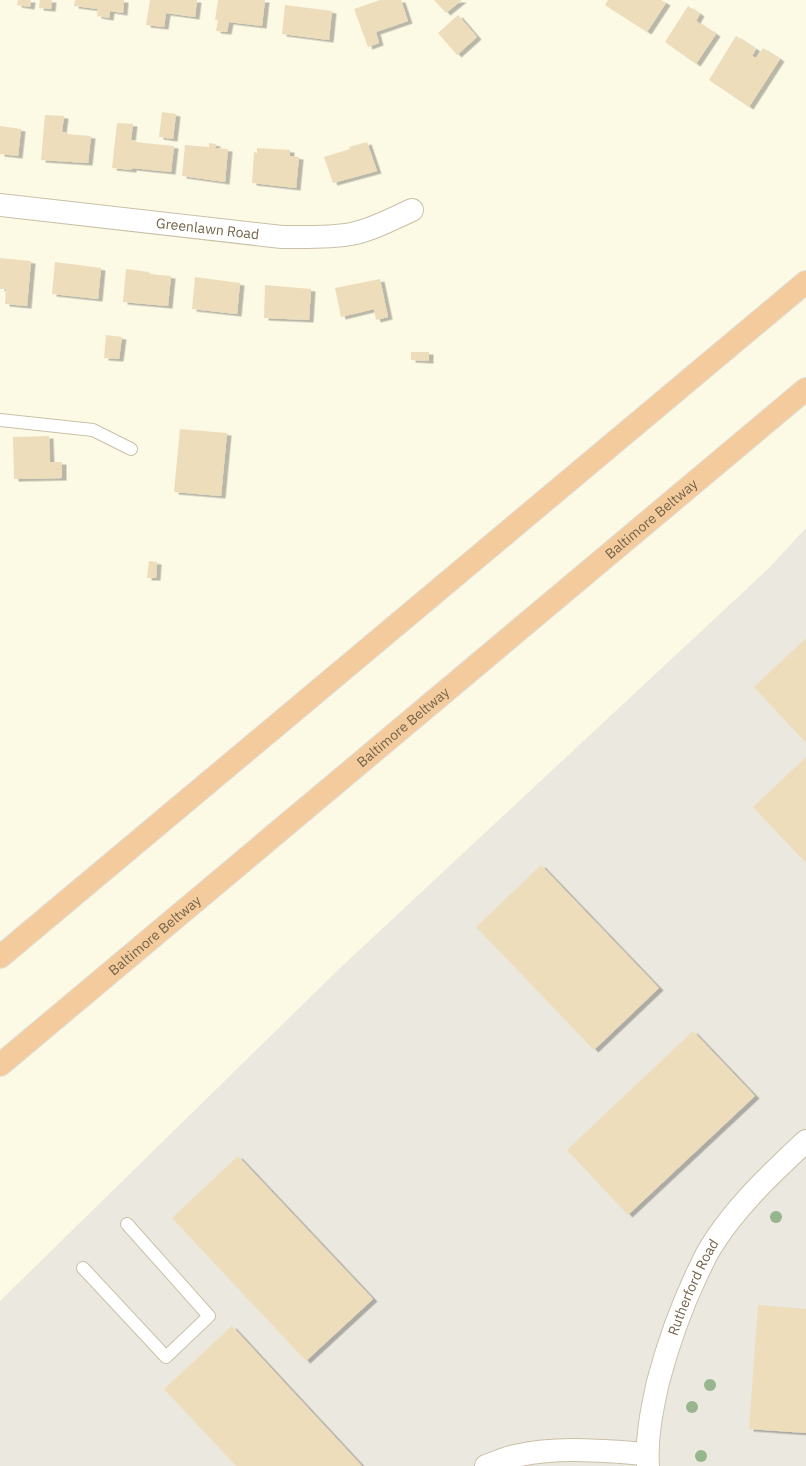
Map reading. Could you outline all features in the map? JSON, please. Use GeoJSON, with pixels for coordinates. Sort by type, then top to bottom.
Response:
{"type":"FeatureCollection","features":[{"type":"Feature","properties":{"kind":"highway"},"geometry":{"type":"LineString","coordinates":[[0,957],[806,282]]}},
{"type":"Feature","properties":{"kind":"highway","name":"Baltimore Beltway"},"geometry":{"type":"LineString","coordinates":[[0,1065],[806,390]]}},
{"type":"Feature","properties":{"kind":"street","name":"Greenlawn Road"},"geometry":{"type":"LineString","coordinates":[[0,205],[282,237],[317,238],[352,234],[383,224],[412,210]]}},
{"type":"Feature","properties":{"kind":"street","name":"Rutherford Road"},"geometry":{"type":"LineString","coordinates":[[648,1460],[653,1405],[665,1355],[682,1304],[709,1250],[738,1210],[779,1167],[806,1142]]}},
{"type":"Feature","properties":{"kind":"street"},"geometry":{"type":"LineString","coordinates":[[486,1466],[513,1456],[569,1449],[648,1460]]}},
{"type":"Feature","properties":{"kind":"lane"},"geometry":{"type":"LineString","coordinates":[[0,420],[93,430],[131,449]]}},
{"type":"Feature","properties":{"kind":"lane"},"geometry":{"type":"LineString","coordinates":[[83,1268],[166,1357],[210,1316],[127,1224]]}},
{"type":"Feature","properties":{"kind":"shaded area"},"geometry":{"type":"Polygon","coordinates":[[[806,528],[806,1466],[0,1466],[0,1301],[339,969],[769,568],[806,528]]]}},
{"type":"Feature","properties":{"kind":"building"},"geometry":{"type":"Polygon","coordinates":[[[18,0],[31,0],[30,7],[17,5],[18,0]]]}},
{"type":"Feature","properties":{"kind":"building"},"geometry":{"type":"Polygon","coordinates":[[[40,0],[52,0],[51,9],[39,8],[40,0]]]}},
{"type":"Feature","properties":{"kind":"building"},"geometry":{"type":"Polygon","coordinates":[[[75,0],[124,0],[123,13],[110,11],[109,18],[97,16],[98,9],[74,6],[75,0]]]}},
{"type":"Feature","properties":{"kind":"building"},"geometry":{"type":"Polygon","coordinates":[[[150,0],[197,0],[195,17],[166,13],[164,27],[146,25],[150,0]]]}},
{"type":"Feature","properties":{"kind":"building"},"geometry":{"type":"Polygon","coordinates":[[[218,0],[265,0],[262,26],[229,22],[227,32],[216,31],[218,20],[215,20],[218,0]]]}},
{"type":"Feature","properties":{"kind":"building"},"geometry":{"type":"Polygon","coordinates":[[[380,0],[401,0],[408,21],[376,32],[379,43],[368,47],[354,9],[380,0]]]}},
{"type":"Feature","properties":{"kind":"building"},"geometry":{"type":"Polygon","coordinates":[[[434,0],[462,0],[446,13],[434,0]]]}},
{"type":"Feature","properties":{"kind":"building"},"geometry":{"type":"Polygon","coordinates":[[[608,0],[661,0],[666,3],[647,32],[605,5],[608,0]]]}},
{"type":"Feature","properties":{"kind":"building"},"geometry":{"type":"Polygon","coordinates":[[[285,5],[332,11],[329,40],[282,34],[285,5]]]}},
{"type":"Feature","properties":{"kind":"building"},"geometry":{"type":"Polygon","coordinates":[[[688,6],[700,14],[696,21],[716,34],[696,64],[665,42],[688,6]]]}},
{"type":"Feature","properties":{"kind":"building"},"geometry":{"type":"Polygon","coordinates":[[[458,15],[477,37],[457,55],[438,33],[458,15]]]}},
{"type":"Feature","properties":{"kind":"building"},"geometry":{"type":"Polygon","coordinates":[[[736,36],[756,49],[752,56],[756,58],[763,48],[780,59],[749,107],[709,80],[736,36]]]}},
{"type":"Feature","properties":{"kind":"building"},"geometry":{"type":"Polygon","coordinates":[[[162,112],[176,114],[173,139],[159,137],[162,112]]]}},
{"type":"Feature","properties":{"kind":"building"},"geometry":{"type":"Polygon","coordinates":[[[45,115],[64,116],[62,132],[66,132],[66,134],[91,136],[88,163],[41,160],[45,115]]]}},
{"type":"Feature","properties":{"kind":"building"},"geometry":{"type":"Polygon","coordinates":[[[117,123],[133,124],[131,140],[136,140],[135,142],[174,146],[171,172],[132,168],[132,170],[112,168],[117,123]]]}},
{"type":"Feature","properties":{"kind":"building"},"geometry":{"type":"Polygon","coordinates":[[[0,126],[21,129],[18,156],[0,154],[0,126]]]}},
{"type":"Feature","properties":{"kind":"building"},"geometry":{"type":"Polygon","coordinates":[[[367,142],[377,171],[333,183],[324,157],[350,149],[349,147],[367,142]]]}},
{"type":"Feature","properties":{"kind":"building"},"geometry":{"type":"Polygon","coordinates":[[[209,143],[216,144],[215,148],[228,149],[225,182],[182,176],[185,145],[209,147],[209,143]]]}},
{"type":"Feature","properties":{"kind":"building"},"geometry":{"type":"Polygon","coordinates":[[[257,148],[290,150],[290,156],[299,157],[296,188],[252,183],[254,152],[257,153],[257,148]]]}},
{"type":"Feature","properties":{"kind":"building"},"geometry":{"type":"Polygon","coordinates":[[[0,258],[31,261],[27,306],[5,304],[6,289],[0,289],[0,258]]]}},
{"type":"Feature","properties":{"kind":"building"},"geometry":{"type":"Polygon","coordinates":[[[55,262],[101,268],[98,299],[52,294],[55,262]]]}},
{"type":"Feature","properties":{"kind":"building"},"geometry":{"type":"Polygon","coordinates":[[[126,269],[149,272],[149,274],[171,276],[168,306],[123,302],[126,269]]]}},
{"type":"Feature","properties":{"kind":"building"},"geometry":{"type":"Polygon","coordinates":[[[195,277],[240,283],[237,314],[192,309],[195,277]]]}},
{"type":"Feature","properties":{"kind":"building"},"geometry":{"type":"Polygon","coordinates":[[[380,279],[388,317],[376,320],[374,309],[341,317],[335,288],[380,279]]]}},
{"type":"Feature","properties":{"kind":"building"},"geometry":{"type":"Polygon","coordinates":[[[265,285],[311,289],[309,320],[264,318],[265,285]]]}},
{"type":"Feature","properties":{"kind":"building"},"geometry":{"type":"Polygon","coordinates":[[[106,335],[122,337],[119,359],[104,358],[106,335]]]}},
{"type":"Feature","properties":{"kind":"building"},"geometry":{"type":"Polygon","coordinates":[[[411,352],[429,352],[429,361],[411,360],[411,352]]]}},
{"type":"Feature","properties":{"kind":"building"},"geometry":{"type":"Polygon","coordinates":[[[180,429],[227,433],[221,496],[174,492],[180,429]]]}},
{"type":"Feature","properties":{"kind":"building"},"geometry":{"type":"Polygon","coordinates":[[[49,436],[50,462],[62,462],[62,478],[14,479],[13,437],[49,436]]]}},
{"type":"Feature","properties":{"kind":"building"},"geometry":{"type":"Polygon","coordinates":[[[149,561],[157,562],[156,578],[147,578],[149,561]]]}},
{"type":"Feature","properties":{"kind":"building"},"geometry":{"type":"Polygon","coordinates":[[[805,639],[806,640],[806,743],[754,687],[805,639]]]}},
{"type":"Feature","properties":{"kind":"building"},"geometry":{"type":"Polygon","coordinates":[[[806,757],[806,863],[753,807],[806,757]]]}},
{"type":"Feature","properties":{"kind":"building"},"geometry":{"type":"Polygon","coordinates":[[[541,865],[659,988],[594,1050],[476,927],[541,865]]]}},
{"type":"Feature","properties":{"kind":"building"},"geometry":{"type":"Polygon","coordinates":[[[693,1031],[755,1096],[628,1215],[567,1150],[693,1031]]]}},
{"type":"Feature","properties":{"kind":"building"},"geometry":{"type":"Polygon","coordinates":[[[238,1156],[373,1299],[306,1361],[172,1218],[238,1156]]]}},
{"type":"Feature","properties":{"kind":"building"},"geometry":{"type":"Polygon","coordinates":[[[758,1305],[806,1309],[806,1433],[749,1429],[758,1305]]]}},
{"type":"Feature","properties":{"kind":"building"},"geometry":{"type":"Polygon","coordinates":[[[232,1326],[362,1466],[236,1466],[164,1389],[232,1326]]]}}]}
